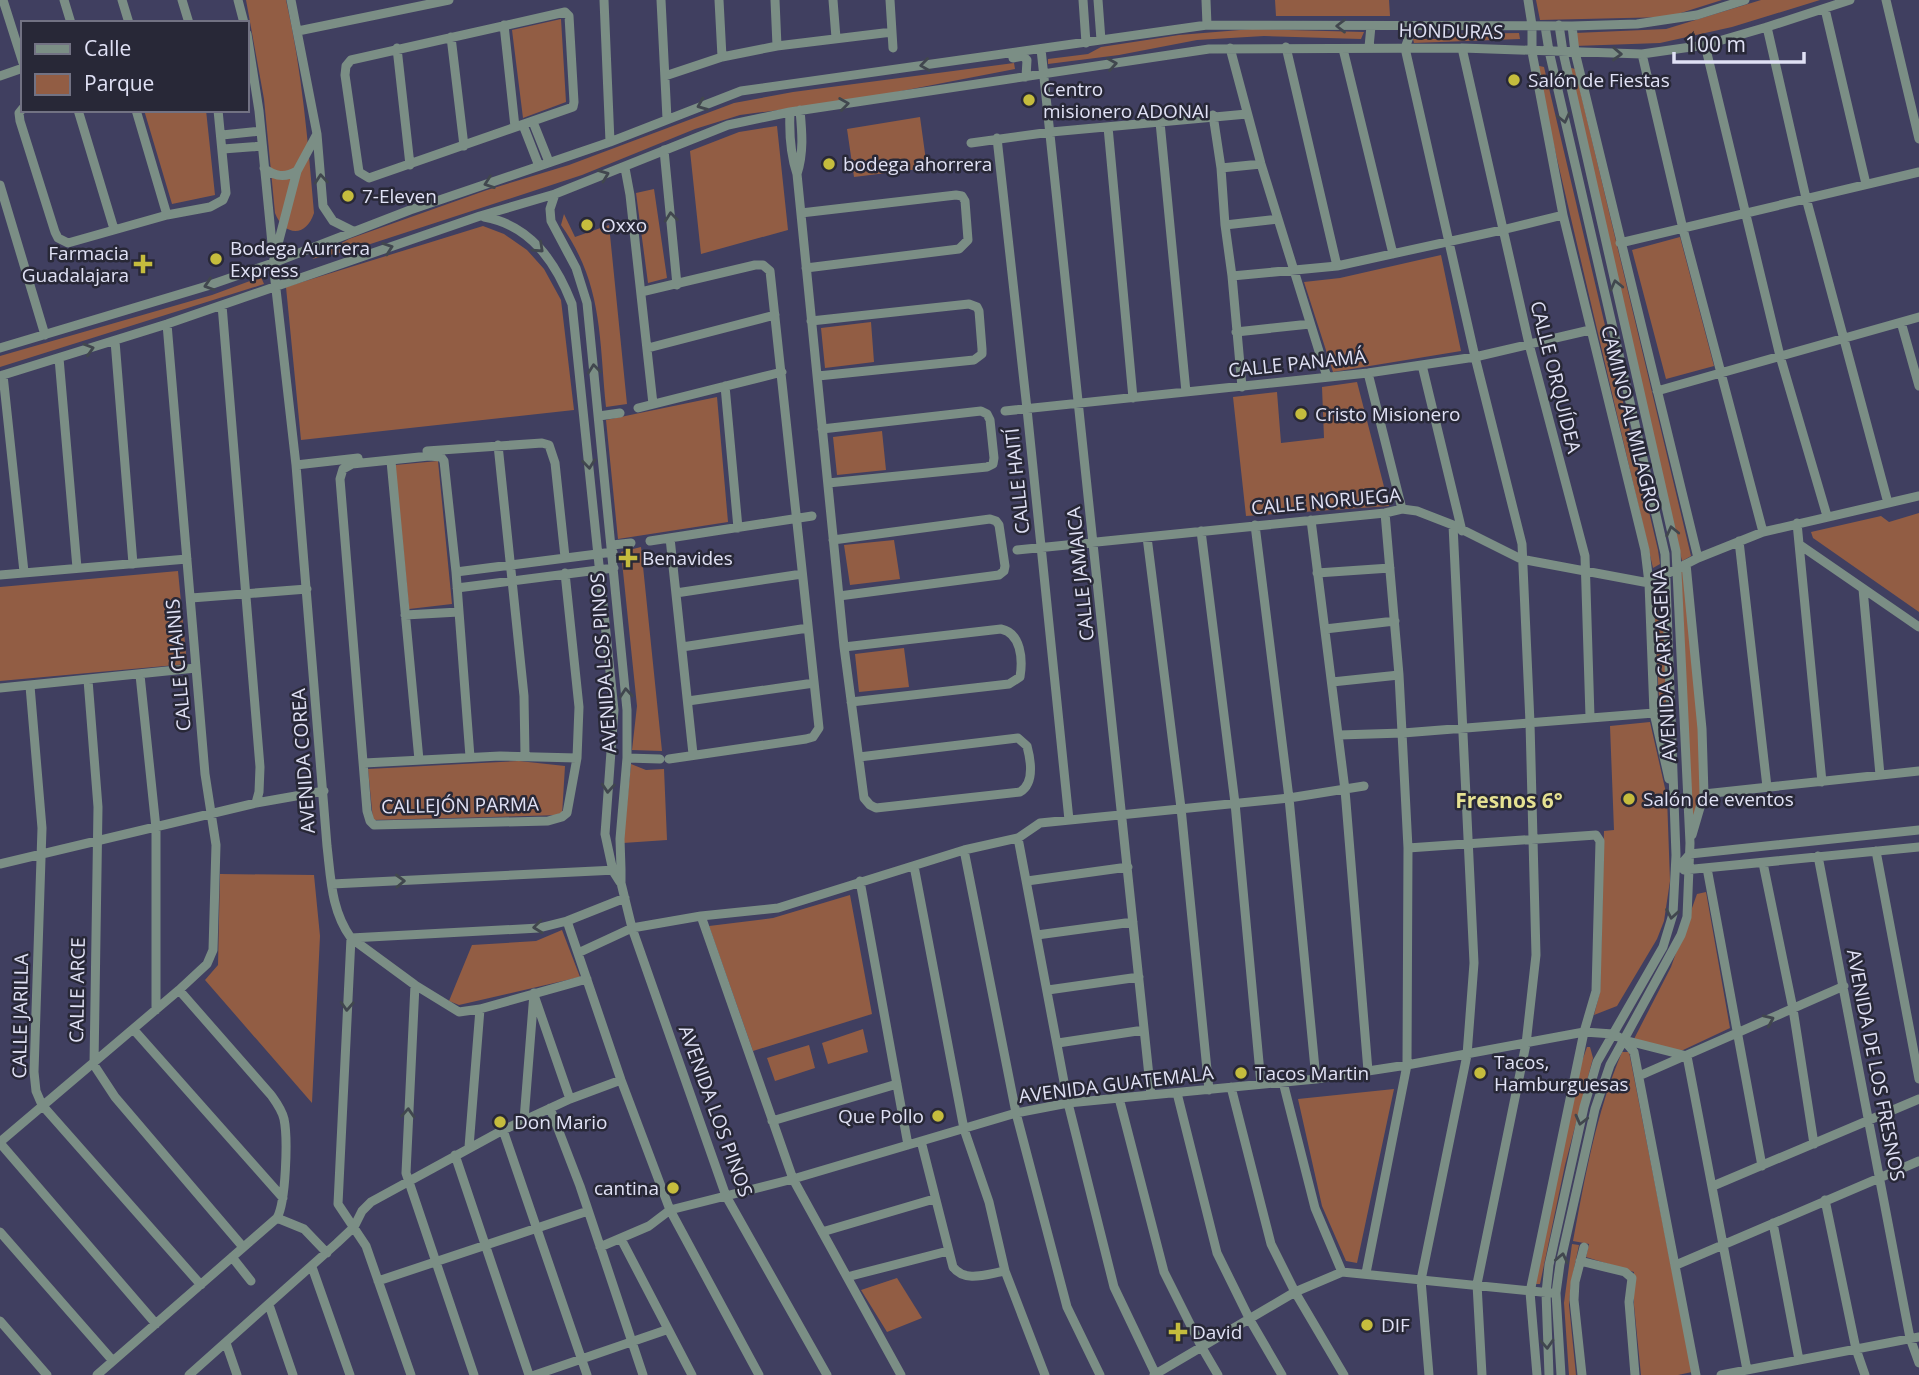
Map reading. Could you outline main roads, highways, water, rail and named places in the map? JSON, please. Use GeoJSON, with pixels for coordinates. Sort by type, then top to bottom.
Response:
{"type":"FeatureCollection","features":[{"type":"Feature","properties":{"kind":"place","name":"Salón de Fiestas"},"geometry":{"type":"Point","coordinates":[1514,80]}},
{"type":"Feature","properties":{"kind":"place","name":"Centro misionero ADONAI"},"geometry":{"type":"Point","coordinates":[1029,100]}},
{"type":"Feature","properties":{"kind":"place","name":"bodega ahorrera"},"geometry":{"type":"Point","coordinates":[829,164]}},
{"type":"Feature","properties":{"kind":"place","name":"7-Eleven"},"geometry":{"type":"Point","coordinates":[348,196]}},
{"type":"Feature","properties":{"kind":"place","name":"Oxxo"},"geometry":{"type":"Point","coordinates":[587,225]}},
{"type":"Feature","properties":{"kind":"place","name":"Bodega Aurrera Express"},"geometry":{"type":"Point","coordinates":[216,259]}},
{"type":"Feature","properties":{"kind":"place","name":"Farmacia Guadalajara"},"geometry":{"type":"Point","coordinates":[143,264]}},
{"type":"Feature","properties":{"kind":"place","name":"Cristo Misionero"},"geometry":{"type":"Point","coordinates":[1301,414]}},
{"type":"Feature","properties":{"kind":"place","name":"Benavides"},"geometry":{"type":"Point","coordinates":[628,558]}},
{"type":"Feature","properties":{"kind":"place","name":"Salón de eventos"},"geometry":{"type":"Point","coordinates":[1629,799]}},
{"type":"Feature","properties":{"kind":"place","name":"Tacos Martin"},"geometry":{"type":"Point","coordinates":[1241,1073]}},
{"type":"Feature","properties":{"kind":"place","name":"Tacos, Hamburguesas"},"geometry":{"type":"Point","coordinates":[1480,1073]}},
{"type":"Feature","properties":{"kind":"place","name":"Que Pollo"},"geometry":{"type":"Point","coordinates":[938,1116]}},
{"type":"Feature","properties":{"kind":"place","name":"Don Mario"},"geometry":{"type":"Point","coordinates":[500,1122]}},
{"type":"Feature","properties":{"kind":"place","name":"cantina"},"geometry":{"type":"Point","coordinates":[673,1188]}},
{"type":"Feature","properties":{"kind":"place","name":"DIF"},"geometry":{"type":"Point","coordinates":[1367,1325]}},
{"type":"Feature","properties":{"kind":"place","name":"David"},"geometry":{"type":"Point","coordinates":[1178,1332]}},
{"type":"Feature","properties":{"kind":"district","name":"Fresnos 6°"},"geometry":{"type":"Point","coordinates":[1509,800]}}]}
